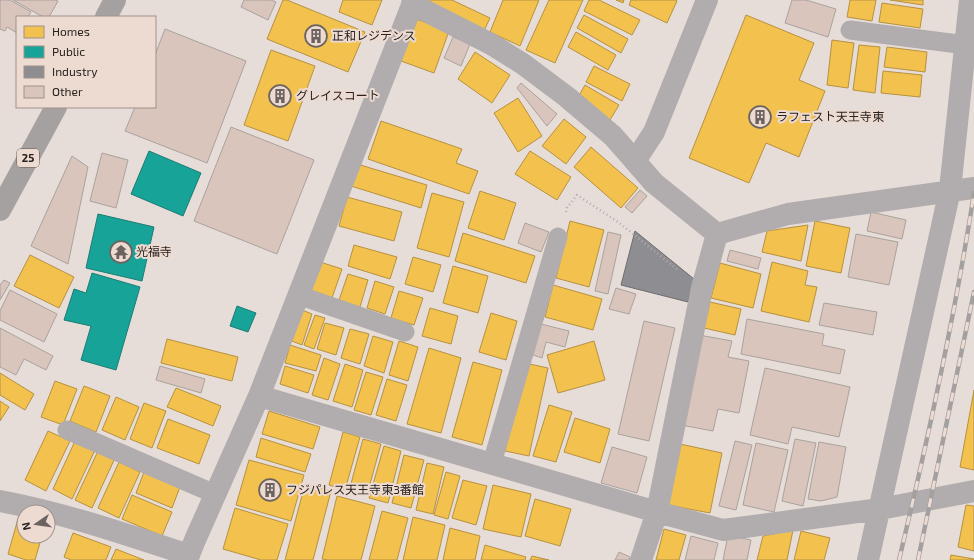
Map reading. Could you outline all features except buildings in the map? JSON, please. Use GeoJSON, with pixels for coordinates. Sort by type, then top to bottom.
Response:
{"type":"FeatureCollection","features":[{"type":"Feature","properties":{"kind":"highway"},"geometry":{"type":"LineString","coordinates":[[107,16],[115,0]]}},
{"type":"Feature","properties":{"kind":"highway","name":"25"},"geometry":{"type":"LineString","coordinates":[[3,198],[55,108]]}},
{"type":"Feature","properties":{"kind":"street"},"geometry":{"type":"LineString","coordinates":[[635,161],[654,132],[706,0]]}},
{"type":"Feature","properties":{"kind":"street"},"geometry":{"type":"LineString","coordinates":[[868,560],[950,190],[970,0]]}},
{"type":"Feature","properties":{"kind":"street"},"geometry":{"type":"LineString","coordinates":[[0,501],[22,505],[99,526],[188,558],[259,396],[413,2],[491,44],[524,64],[567,97],[613,136],[654,182],[717,234]]}},
{"type":"Feature","properties":{"kind":"street"},"geometry":{"type":"LineString","coordinates":[[717,234],[788,214],[950,190],[974,188]]}},
{"type":"Feature","properties":{"kind":"street"},"geometry":{"type":"LineString","coordinates":[[641,560],[657,512],[702,288],[717,234]]}},
{"type":"Feature","properties":{"kind":"street"},"geometry":{"type":"LineString","coordinates":[[259,396],[723,530],[880,509],[974,491]]}},
{"type":"Feature","properties":{"kind":"lane"},"geometry":{"type":"LineString","coordinates":[[850,30],[966,45]]}},
{"type":"Feature","properties":{"kind":"lane"},"geometry":{"type":"LineString","coordinates":[[492,463],[558,238]]}},
{"type":"Feature","properties":{"kind":"lane"},"geometry":{"type":"LineString","coordinates":[[298,295],[405,332]]}},
{"type":"Feature","properties":{"kind":"lane"},"geometry":{"type":"LineString","coordinates":[[67,430],[215,494]]}},
{"type":"Feature","properties":{"kind":"path"},"geometry":{"type":"LineString","coordinates":[[558,238],[567,208],[577,195],[618,222],[702,288]]}},
{"type":"Feature","properties":{"kind":"railway"},"geometry":{"type":"LineString","coordinates":[[899,560],[940,377],[967,239],[974,193]]}},
{"type":"Feature","properties":{"kind":"railway"},"geometry":{"type":"LineString","coordinates":[[918,560],[974,292]]}},
{"type":"Feature","properties":{"kind":"place","name":"正和レジデンス"},"geometry":{"type":"Point","coordinates":[316,36]}},
{"type":"Feature","properties":{"kind":"place","name":"グレイスコート"},"geometry":{"type":"Point","coordinates":[280,96]}},
{"type":"Feature","properties":{"kind":"place","name":"ラフェスト天王寺東"},"geometry":{"type":"Point","coordinates":[760,117]}},
{"type":"Feature","properties":{"kind":"place","name":"光福寺"},"geometry":{"type":"Point","coordinates":[121,252]}},
{"type":"Feature","properties":{"kind":"place","name":"フジパレス天王寺東3番館"},"geometry":{"type":"Point","coordinates":[270,490]}}]}
